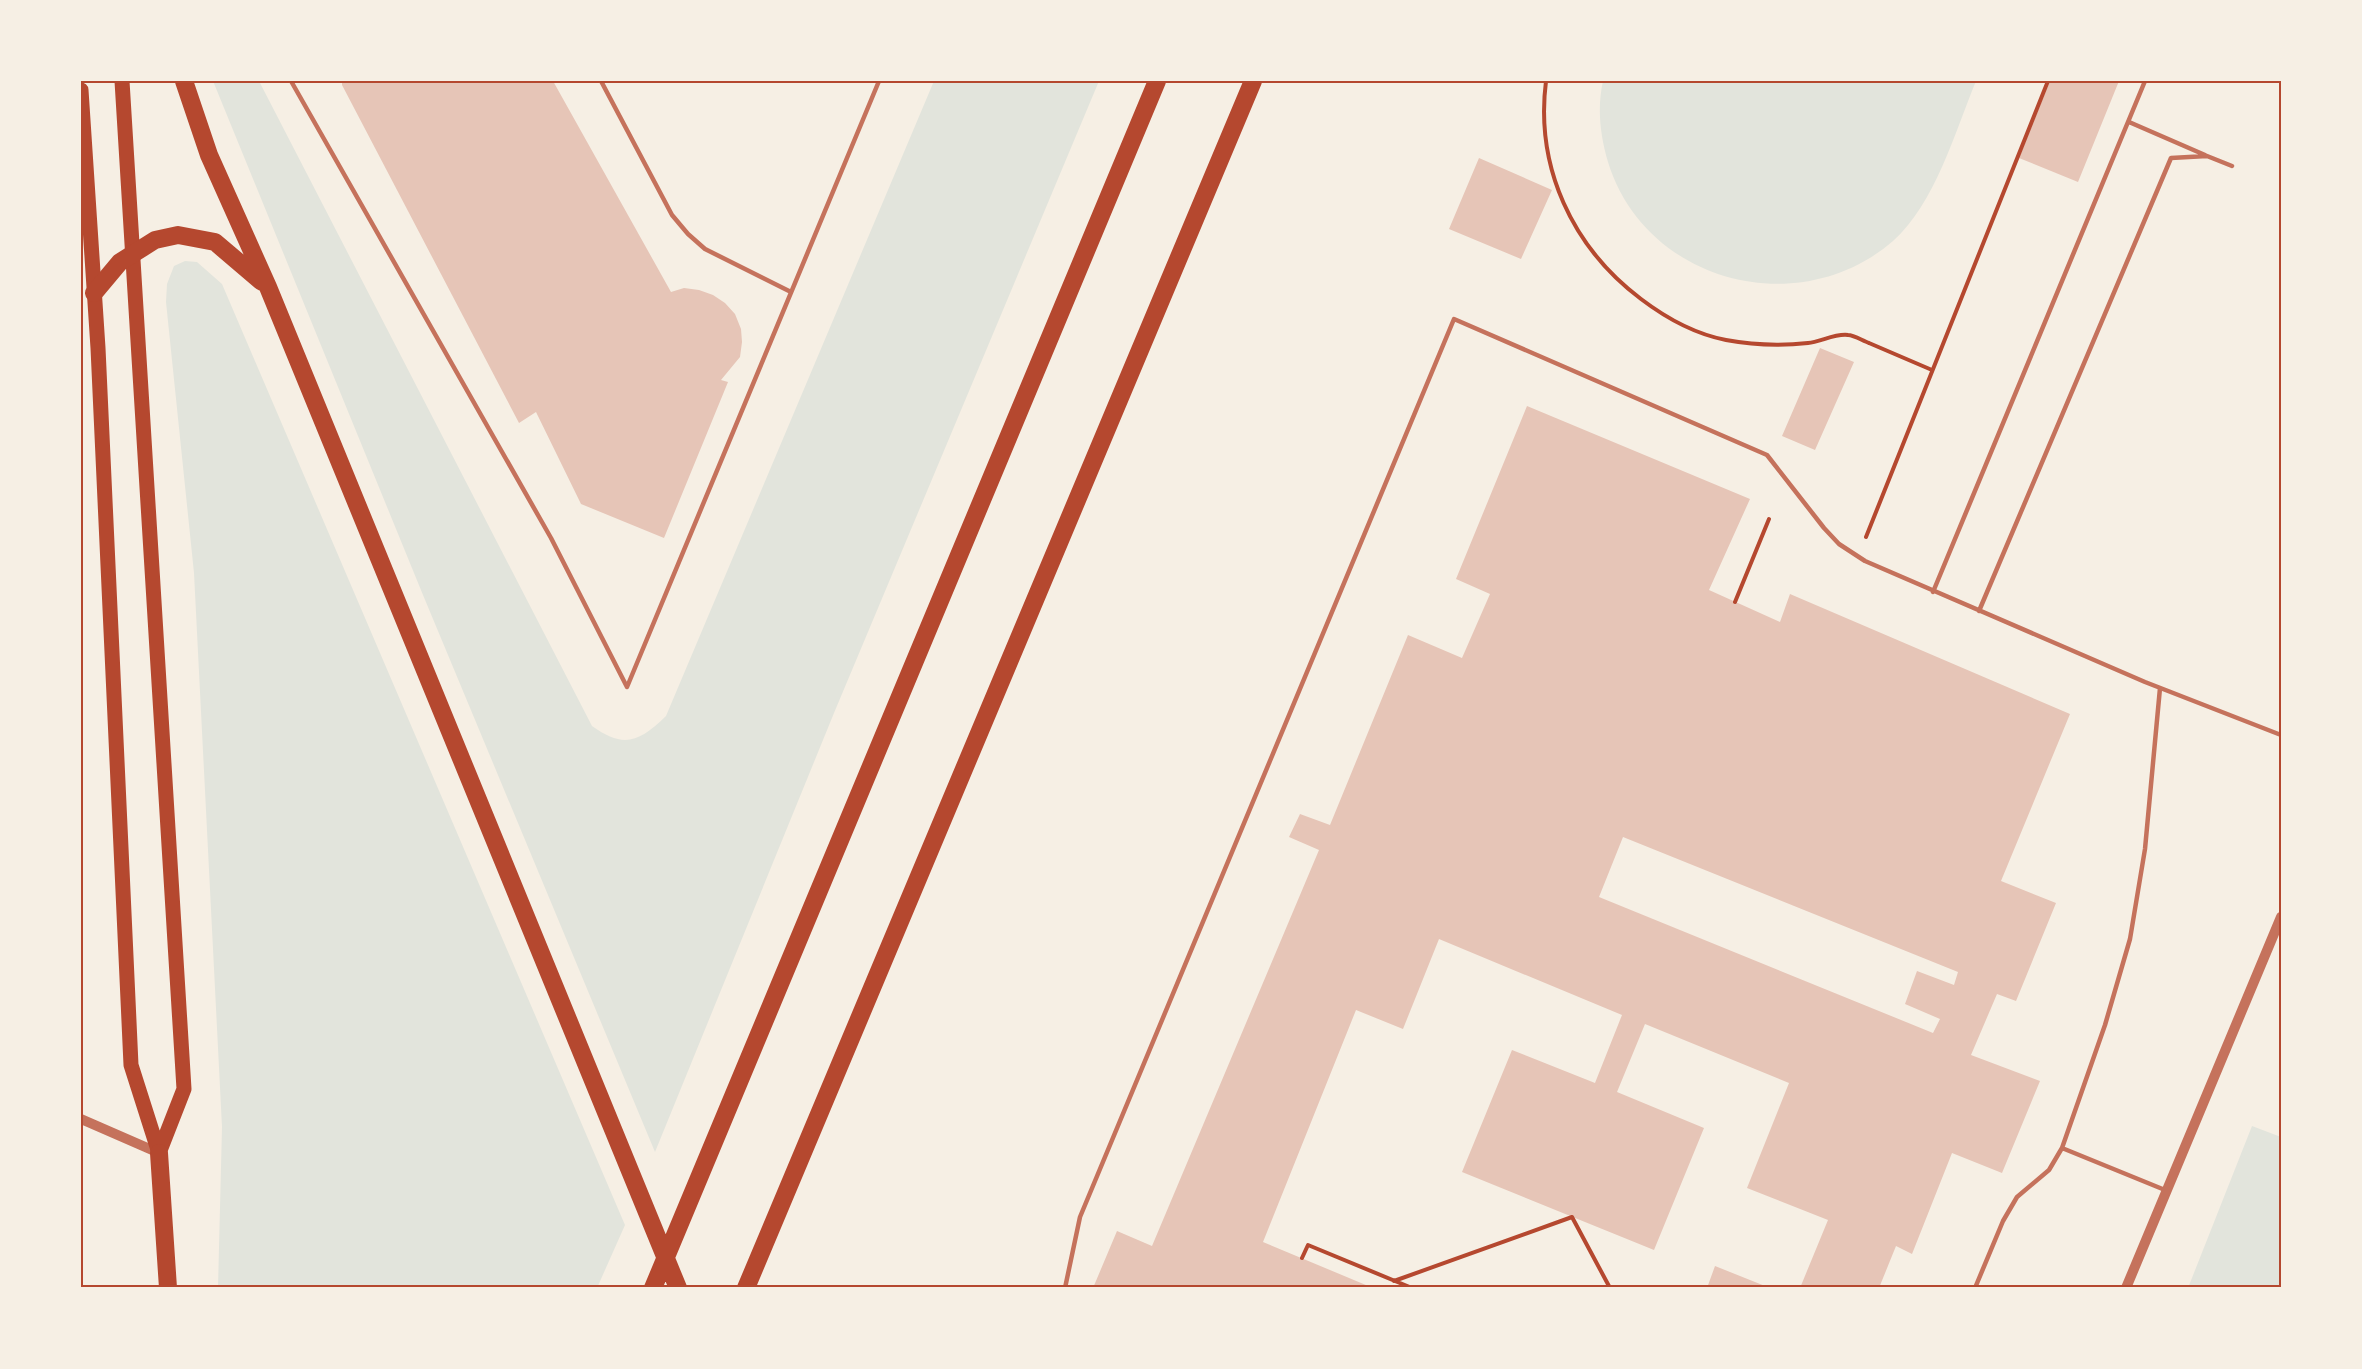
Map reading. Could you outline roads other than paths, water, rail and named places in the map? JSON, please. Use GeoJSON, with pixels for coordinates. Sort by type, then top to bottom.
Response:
{"type":"FeatureCollection","features":[{"type":"Feature","properties":{"kind":"highway"},"geometry":{"type":"LineString","coordinates":[[184,81],[209,155],[268,287],[678,1288]]}},
{"type":"Feature","properties":{"kind":"highway"},"geometry":{"type":"LineString","coordinates":[[653,1288],[1157,81]]}},
{"type":"Feature","properties":{"kind":"highway"},"geometry":{"type":"LineString","coordinates":[[746,1288],[1254,81]]}},
{"type":"Feature","properties":{"kind":"highway"},"geometry":{"type":"LineString","coordinates":[[94,293],[120,262],[155,240],[178,235],[215,242],[268,287]]}},
{"type":"Feature","properties":{"kind":"highway"},"geometry":{"type":"LineString","coordinates":[[159,1153],[168,1288]]}},
{"type":"Feature","properties":{"kind":"main road"},"geometry":{"type":"LineString","coordinates":[[122,81],[184,1089],[159,1153]]}},
{"type":"Feature","properties":{"kind":"main road"},"geometry":{"type":"LineString","coordinates":[[81,90],[105,502],[131,1065],[159,1153]]}},
{"type":"Feature","properties":{"kind":"street"},"geometry":{"type":"LineString","coordinates":[[2126,1288],[2281,917]]}},
{"type":"Feature","properties":{"kind":"street"},"geometry":{"type":"LineString","coordinates":[[81,1119],[159,1153]]}},
{"type":"Feature","properties":{"kind":"lane"},"geometry":{"type":"LineString","coordinates":[[291,81],[551,538],[627,687],[879,81]]}},
{"type":"Feature","properties":{"kind":"lane"},"geometry":{"type":"LineString","coordinates":[[601,81],[672,215],[688,234],[705,249],[791,292]]}},
{"type":"Feature","properties":{"kind":"lane"},"geometry":{"type":"LineString","coordinates":[[1933,592],[2145,81]]}},
{"type":"Feature","properties":{"kind":"lane"},"geometry":{"type":"LineString","coordinates":[[2128,122],[2232,166]]}},
{"type":"Feature","properties":{"kind":"lane"},"geometry":{"type":"LineString","coordinates":[[1978,611],[2164,171],[2171,158],[2207,156]]}},
{"type":"Feature","properties":{"kind":"lane"},"geometry":{"type":"LineString","coordinates":[[1065,1288],[1080,1217],[1454,319],[1767,455],[1824,528],[1839,544],[1858,556],[1933,592],[2160,688],[2281,735]]}},
{"type":"Feature","properties":{"kind":"lane"},"geometry":{"type":"LineString","coordinates":[[1975,1288],[2003,1221],[2017,1197],[2049,1170],[2062,1148],[2105,1025],[2130,939],[2145,849],[2160,688]]}},
{"type":"Feature","properties":{"kind":"lane"},"geometry":{"type":"LineString","coordinates":[[2062,1148],[2167,1190]]}}]}
